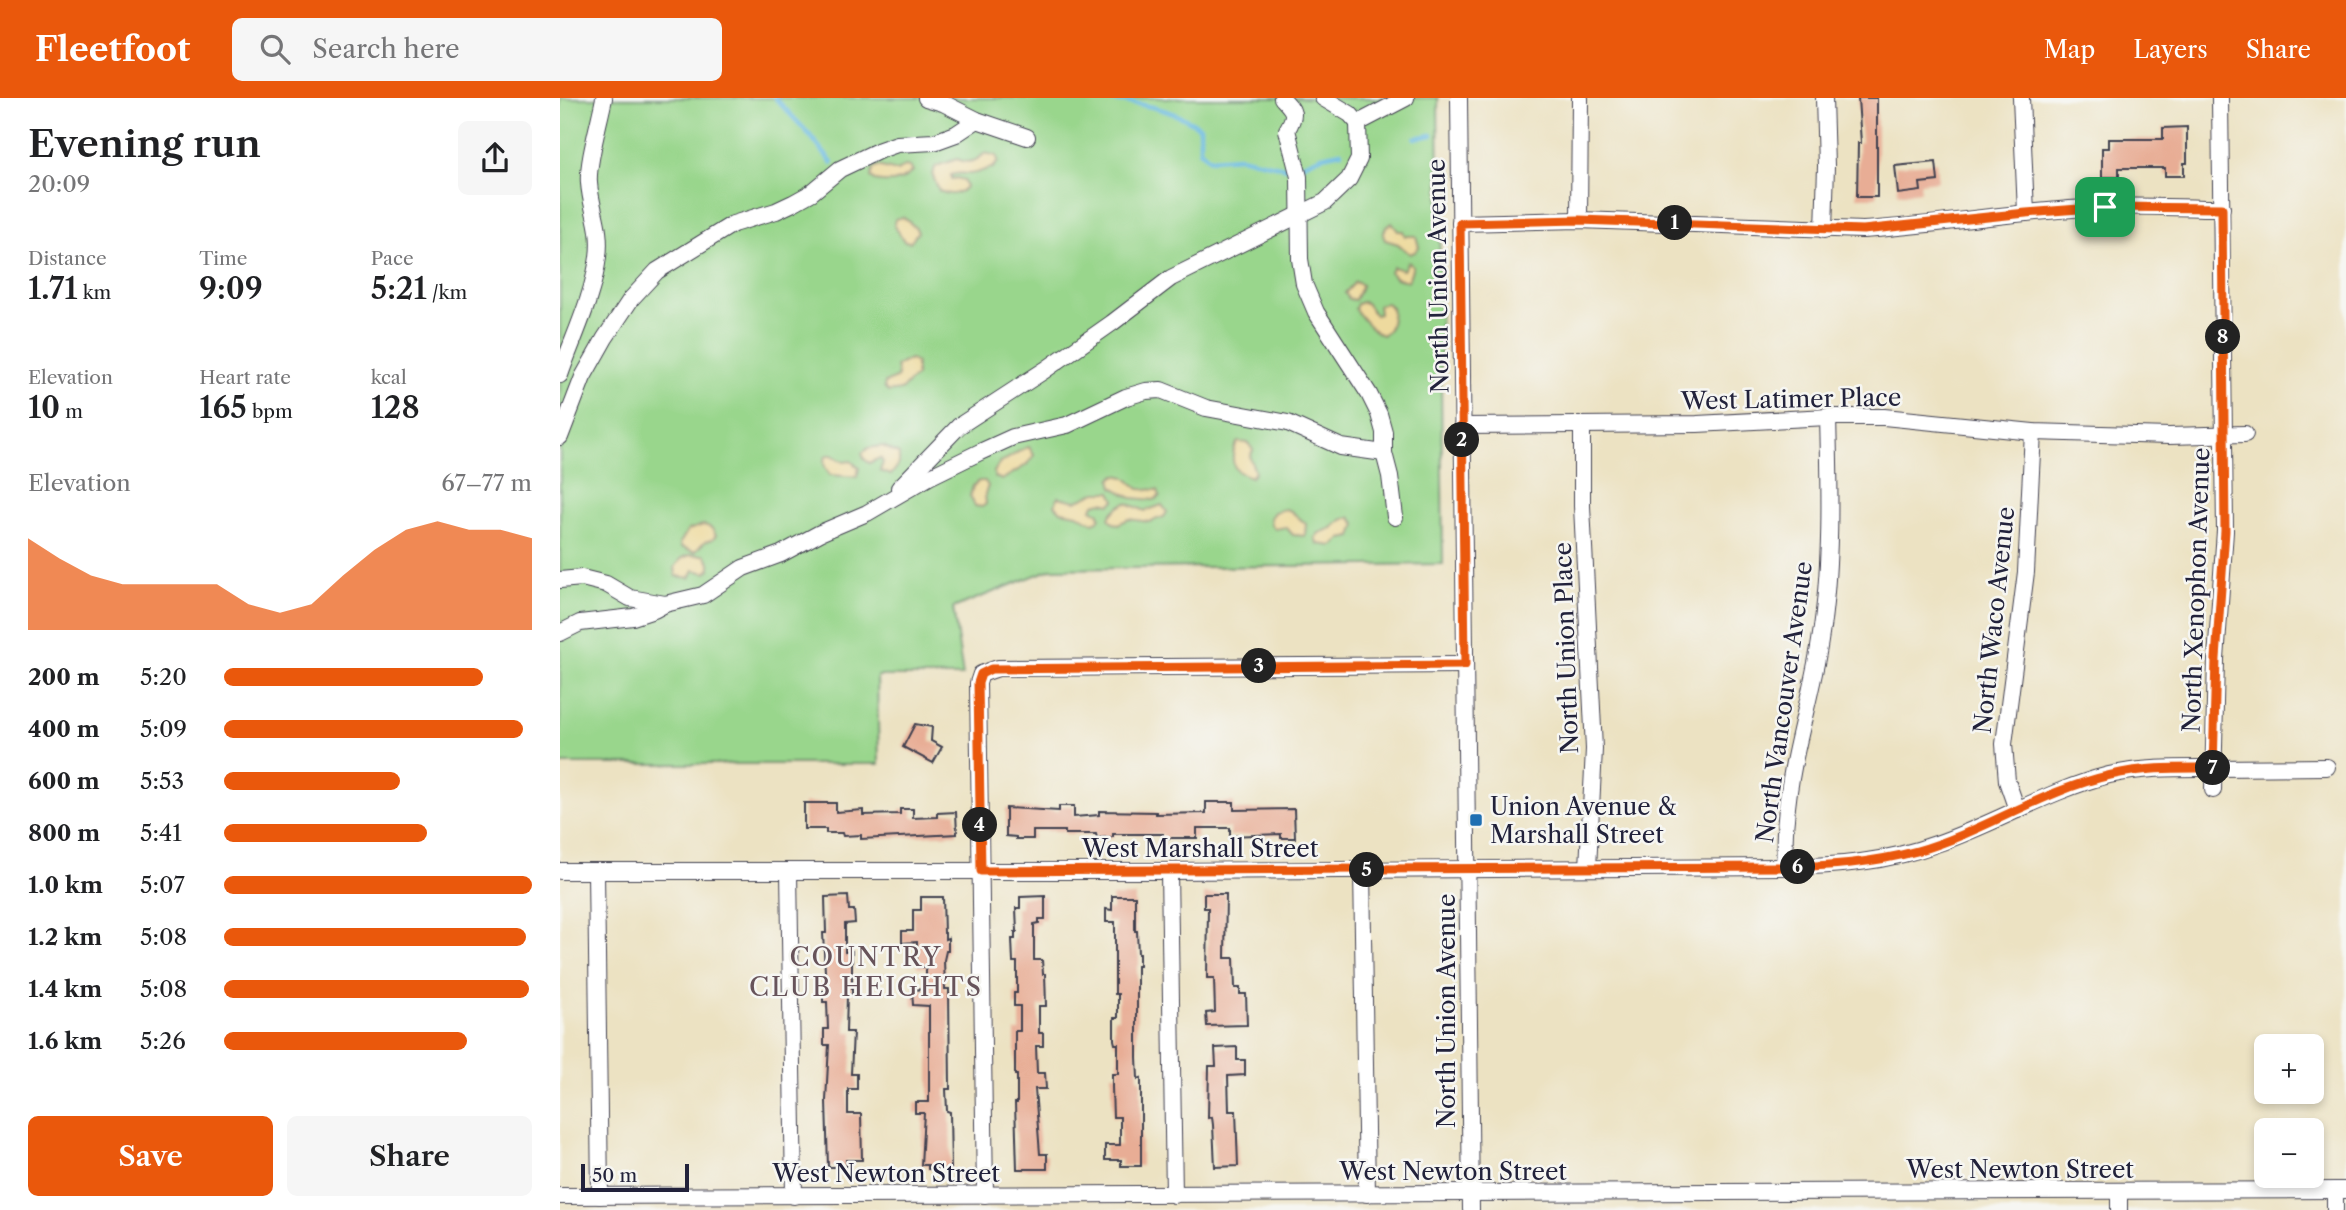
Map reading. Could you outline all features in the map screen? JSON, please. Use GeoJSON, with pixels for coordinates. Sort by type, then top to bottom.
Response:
{"type":"FeatureCollection","features":[{"type":"Feature","properties":{"kind":"street"},"geometry":{"type":"LineString","coordinates":[[560,375],[592,290],[598,256],[599,224],[589,183],[604,98]]}},
{"type":"Feature","properties":{"kind":"street"},"geometry":{"type":"LineString","coordinates":[[926,98],[943,103],[977,120],[1027,137]]}},
{"type":"Feature","properties":{"kind":"street"},"geometry":{"type":"LineString","coordinates":[[1282,98],[1293,110],[1293,119],[1287,130],[1299,177],[1300,259],[1308,297],[1375,405],[1382,424],[1395,517]]}},
{"type":"Feature","properties":{"kind":"street"},"geometry":{"type":"LineString","coordinates":[[888,500],[959,426],[1045,370],[1171,278],[1325,202],[1349,179],[1359,159],[1358,123],[1350,114],[1323,98]]}},
{"type":"Feature","properties":{"kind":"street"},"geometry":{"type":"LineString","coordinates":[[1358,123],[1406,98]]}},
{"type":"Feature","properties":{"kind":"street","name":"North Union Avenue"},"geometry":{"type":"LineString","coordinates":[[1459,98],[1470,1202]]}},
{"type":"Feature","properties":{"kind":"street"},"geometry":{"type":"LineString","coordinates":[[1579,220],[1580,98]]}},
{"type":"Feature","properties":{"kind":"street"},"geometry":{"type":"LineString","coordinates":[[1824,98],[1824,230]]}},
{"type":"Feature","properties":{"kind":"street"},"geometry":{"type":"LineString","coordinates":[[2021,98],[2026,213]]}},
{"type":"Feature","properties":{"kind":"street","name":"North Xenophon Avenue"},"geometry":{"type":"LineString","coordinates":[[2213,790],[2216,659],[2225,531],[2220,98]]}},
{"type":"Feature","properties":{"kind":"street"},"geometry":{"type":"LineString","coordinates":[[560,437],[588,367],[631,299],[656,271],[733,224],[776,211],[811,193],[841,169],[880,150],[897,144],[934,142],[956,134],[977,120]]}},
{"type":"Feature","properties":{"kind":"street"},"geometry":{"type":"LineString","coordinates":[[1460,223],[1579,220],[1824,230],[1902,228],[2026,213],[2105,207],[2222,208]]}},
{"type":"Feature","properties":{"kind":"street"},"geometry":{"type":"LineString","coordinates":[[560,633],[580,623],[644,614],[665,604],[704,595],[743,568],[781,554],[1013,437],[1067,425],[1126,397],[1156,389],[1206,408],[1294,425],[1341,447],[1384,453]]}},
{"type":"Feature","properties":{"kind":"street","name":"West Latimer Place"},"geometry":{"type":"LineString","coordinates":[[1462,426],[1697,424],[1828,417],[1905,419],[2033,432],[2102,435],[2245,434]]}},
{"type":"Feature","properties":{"kind":"street","name":"North Vancouver Avenue"},"geometry":{"type":"LineString","coordinates":[[1784,867],[1786,818],[1798,746],[1813,685],[1826,588],[1830,506],[1828,417]]}},
{"type":"Feature","properties":{"kind":"street","name":"North Union Place"},"geometry":{"type":"LineString","coordinates":[[1582,426],[1594,749],[1588,868]]}},
{"type":"Feature","properties":{"kind":"street","name":"North Waco Avenue"},"geometry":{"type":"LineString","coordinates":[[2017,810],[2007,781],[2004,744],[2026,572],[2033,432]]}},
{"type":"Feature","properties":{"kind":"street"},"geometry":{"type":"LineString","coordinates":[[560,579],[582,578],[606,584],[630,598],[665,604]]}},
{"type":"Feature","properties":{"kind":"street"},"geometry":{"type":"LineString","coordinates":[[985,1195],[978,683],[981,674],[998,668],[1465,665]]}},
{"type":"Feature","properties":{"kind":"street","name":"West Marshall Street"},"geometry":{"type":"LineString","coordinates":[[560,871],[1362,870],[1784,867],[1859,863],[1916,851],[1949,840],[2057,793],[2111,775],[2144,770],[2327,767]]}},
{"type":"Feature","properties":{"kind":"street"},"geometry":{"type":"LineString","coordinates":[[1362,870],[1367,1194]]}},
{"type":"Feature","properties":{"kind":"street"},"geometry":{"type":"LineString","coordinates":[[596,871],[600,1196]]}},
{"type":"Feature","properties":{"kind":"street"},"geometry":{"type":"LineString","coordinates":[[789,871],[794,1196]]}},
{"type":"Feature","properties":{"kind":"street"},"geometry":{"type":"LineString","coordinates":[[1169,871],[1174,1195]]}},
{"type":"Feature","properties":{"kind":"street"},"geometry":{"type":"LineString","coordinates":[[2335,1210],[2340,1191]]}},
{"type":"Feature","properties":{"kind":"street","name":"West Newton Street"},"geometry":{"type":"LineString","coordinates":[[560,1196],[600,1196],[622,1203],[794,1196],[859,1203],[985,1195],[1096,1203],[1174,1195],[1332,1202],[1367,1194],[1470,1202],[2340,1191]]}},
{"type":"Feature","properties":{"kind":"street"},"geometry":{"type":"LineString","coordinates":[[2119,1192],[2119,1210]]}},
{"type":"Feature","properties":{"kind":"green space"},"geometry":{"type":"Polygon","coordinates":[[[560,98],[1438,98],[1443,564],[1051,569],[953,608],[963,676],[877,676],[879,764],[560,764],[560,98]]]}},
{"type":"Feature","properties":{"kind":"sand"},"geometry":{"type":"Polygon","coordinates":[[[985,153],[997,156],[998,162],[993,168],[972,174],[951,175],[951,179],[964,180],[966,187],[953,194],[939,191],[932,174],[936,166],[957,159],[972,161],[985,153]]]}},
{"type":"Feature","properties":{"kind":"sand"},"geometry":{"type":"Polygon","coordinates":[[[877,166],[897,171],[905,166],[913,171],[900,180],[880,182],[871,177],[877,166]]]}},
{"type":"Feature","properties":{"kind":"sand"},"geometry":{"type":"Polygon","coordinates":[[[903,217],[918,232],[910,242],[904,241],[894,225],[895,219],[903,217]]]}},
{"type":"Feature","properties":{"kind":"sand"},"geometry":{"type":"Polygon","coordinates":[[[1392,223],[1398,231],[1403,231],[1405,236],[1416,236],[1419,247],[1415,252],[1410,254],[1398,244],[1385,240],[1383,235],[1386,227],[1392,223]]]}},
{"type":"Feature","properties":{"kind":"sand"},"geometry":{"type":"Polygon","coordinates":[[[1408,262],[1413,266],[1408,281],[1396,278],[1390,272],[1393,267],[1403,270],[1408,262]]]}},
{"type":"Feature","properties":{"kind":"sand"},"geometry":{"type":"Polygon","coordinates":[[[1355,282],[1362,285],[1355,300],[1349,299],[1345,293],[1355,282]]]}},
{"type":"Feature","properties":{"kind":"sand"},"geometry":{"type":"Polygon","coordinates":[[[1366,303],[1375,315],[1379,314],[1378,305],[1386,303],[1391,307],[1391,323],[1385,333],[1382,335],[1375,331],[1355,309],[1357,304],[1366,303]]]}},
{"type":"Feature","properties":{"kind":"sand"},"geometry":{"type":"Polygon","coordinates":[[[910,359],[916,363],[916,376],[901,390],[888,392],[884,388],[885,383],[898,377],[896,366],[910,359]]]}},
{"type":"Feature","properties":{"kind":"sand"},"geometry":{"type":"Polygon","coordinates":[[[1238,442],[1248,443],[1253,450],[1250,457],[1255,472],[1251,477],[1239,472],[1234,466],[1233,453],[1238,442]]]}},
{"type":"Feature","properties":{"kind":"sand"},"geometry":{"type":"Polygon","coordinates":[[[883,446],[899,454],[899,464],[891,475],[880,471],[883,462],[880,458],[869,463],[862,453],[868,448],[883,446]]]}},
{"type":"Feature","properties":{"kind":"sand"},"geometry":{"type":"Polygon","coordinates":[[[1029,447],[1034,455],[1029,463],[1002,480],[995,477],[994,472],[1000,462],[1029,447]]]}},
{"type":"Feature","properties":{"kind":"sand"},"geometry":{"type":"Polygon","coordinates":[[[827,455],[844,462],[851,461],[859,468],[857,477],[830,475],[824,463],[827,455]]]}},
{"type":"Feature","properties":{"kind":"sand"},"geometry":{"type":"Polygon","coordinates":[[[1116,475],[1125,477],[1139,489],[1158,490],[1160,496],[1154,500],[1132,498],[1113,487],[1111,479],[1116,475]]]}},
{"type":"Feature","properties":{"kind":"sand"},"geometry":{"type":"Polygon","coordinates":[[[979,481],[985,481],[988,486],[986,504],[982,507],[975,506],[970,496],[973,486],[979,481]]]}},
{"type":"Feature","properties":{"kind":"sand"},"geometry":{"type":"Polygon","coordinates":[[[1096,492],[1111,492],[1115,500],[1111,504],[1094,504],[1092,509],[1099,513],[1100,517],[1093,523],[1077,514],[1061,511],[1055,505],[1058,497],[1076,501],[1096,492]]]}},
{"type":"Feature","properties":{"kind":"sand"},"geometry":{"type":"Polygon","coordinates":[[[1127,503],[1145,511],[1162,505],[1167,512],[1164,517],[1149,522],[1129,519],[1118,524],[1113,523],[1110,516],[1127,503]]]}},
{"type":"Feature","properties":{"kind":"sand"},"geometry":{"type":"Polygon","coordinates":[[[1285,509],[1306,524],[1305,536],[1293,535],[1286,527],[1275,529],[1271,525],[1270,518],[1274,512],[1285,509]]]}},
{"type":"Feature","properties":{"kind":"sand"},"geometry":{"type":"Polygon","coordinates":[[[1350,517],[1356,524],[1352,537],[1341,539],[1333,546],[1318,544],[1315,538],[1319,533],[1350,517]]]}},
{"type":"Feature","properties":{"kind":"sand"},"geometry":{"type":"Polygon","coordinates":[[[703,525],[714,531],[716,535],[713,539],[704,542],[695,552],[681,547],[680,543],[688,530],[703,525]]]}},
{"type":"Feature","properties":{"kind":"sand"},"geometry":{"type":"Polygon","coordinates":[[[705,555],[710,569],[706,573],[694,570],[690,578],[676,576],[675,567],[682,558],[705,555]]]}},
{"type":"Feature","properties":{"kind":"building"},"geometry":{"type":"Polygon","coordinates":[[[1858,98],[1877,98],[1877,197],[1857,197],[1858,143],[1861,143],[1858,98]]]}},
{"type":"Feature","properties":{"kind":"building"},"geometry":{"type":"Polygon","coordinates":[[[2187,127],[2187,163],[2184,163],[2184,176],[2165,176],[2165,168],[2119,168],[2119,177],[2102,177],[2102,148],[2109,148],[2109,139],[2163,139],[2163,128],[2187,127]]]}},
{"type":"Feature","properties":{"kind":"building"},"geometry":{"type":"Polygon","coordinates":[[[1936,162],[1938,181],[1920,183],[1921,191],[1898,194],[1895,166],[1936,162]]]}},
{"type":"Feature","properties":{"kind":"building"},"geometry":{"type":"Polygon","coordinates":[[[915,724],[932,727],[931,741],[942,747],[933,763],[903,747],[915,724]]]}},
{"type":"Feature","properties":{"kind":"building"},"geometry":{"type":"Polygon","coordinates":[[[1206,802],[1234,802],[1234,810],[1294,809],[1295,838],[1281,838],[1281,834],[1230,836],[1230,828],[1197,828],[1197,838],[1163,838],[1163,834],[1113,834],[1113,837],[1097,838],[1096,834],[1065,834],[1065,831],[1033,831],[1033,839],[1006,836],[1006,808],[1059,811],[1059,806],[1074,806],[1074,817],[1099,815],[1099,811],[1206,813],[1206,802]]]}},
{"type":"Feature","properties":{"kind":"building"},"geometry":{"type":"Polygon","coordinates":[[[804,803],[836,803],[836,812],[863,810],[863,815],[900,814],[900,809],[913,809],[913,818],[937,817],[937,813],[956,812],[957,834],[861,839],[861,835],[843,836],[842,833],[826,833],[826,829],[804,829],[804,803]]]}},
{"type":"Feature","properties":{"kind":"building"},"geometry":{"type":"Polygon","coordinates":[[[1204,894],[1226,894],[1225,958],[1234,958],[1235,988],[1240,988],[1240,994],[1246,994],[1247,1025],[1207,1026],[1206,1013],[1215,1012],[1214,978],[1207,978],[1208,908],[1204,908],[1204,894]]]}},
{"type":"Feature","properties":{"kind":"building"},"geometry":{"type":"Polygon","coordinates":[[[848,896],[849,910],[854,910],[855,923],[845,924],[845,952],[852,951],[852,995],[847,995],[846,1032],[853,1032],[851,1074],[857,1074],[857,1089],[848,1089],[848,1114],[861,1114],[862,1160],[846,1160],[847,1167],[828,1167],[826,1101],[829,1045],[824,1045],[824,1029],[828,1029],[827,1002],[823,1002],[823,991],[826,991],[823,933],[826,933],[825,897],[848,896]]]}},
{"type":"Feature","properties":{"kind":"building"},"geometry":{"type":"Polygon","coordinates":[[[1045,896],[1045,919],[1039,919],[1039,923],[1034,924],[1034,960],[1042,960],[1045,974],[1046,1006],[1039,1006],[1039,1033],[1043,1033],[1043,1046],[1036,1046],[1037,1073],[1045,1073],[1046,1089],[1035,1089],[1040,1154],[1047,1154],[1047,1169],[1017,1169],[1015,1031],[1020,1031],[1020,1006],[1014,1006],[1014,993],[1017,993],[1017,962],[1013,962],[1012,939],[1015,939],[1017,932],[1016,908],[1020,908],[1020,897],[1045,896]]]}},
{"type":"Feature","properties":{"kind":"building"},"geometry":{"type":"Polygon","coordinates":[[[1112,896],[1135,896],[1135,931],[1139,954],[1137,1057],[1138,1079],[1141,1078],[1141,1166],[1121,1166],[1121,1160],[1105,1160],[1105,1145],[1120,1145],[1120,1117],[1113,1117],[1112,1087],[1112,1074],[1118,1074],[1118,1044],[1115,1044],[1114,1040],[1114,1018],[1118,1018],[1118,994],[1115,994],[1115,922],[1106,922],[1106,909],[1112,910],[1112,896]]]}},
{"type":"Feature","properties":{"kind":"building"},"geometry":{"type":"Polygon","coordinates":[[[921,897],[943,897],[944,933],[945,939],[948,938],[948,951],[944,960],[945,989],[949,989],[950,1089],[946,1089],[947,1111],[950,1112],[951,1169],[928,1169],[928,1165],[921,1165],[924,1113],[915,1113],[915,1102],[929,1102],[929,1006],[913,1005],[912,990],[926,989],[926,967],[917,967],[917,942],[902,943],[902,931],[913,931],[913,910],[921,910],[921,897]]]}},
{"type":"Feature","properties":{"kind":"building"},"geometry":{"type":"Polygon","coordinates":[[[1237,1047],[1237,1060],[1245,1060],[1245,1075],[1228,1076],[1229,1111],[1236,1111],[1238,1166],[1215,1167],[1212,1117],[1208,1118],[1209,1066],[1216,1066],[1215,1048],[1237,1047]]]}},
{"type":"Feature","properties":{"kind":"waterway"},"geometry":{"type":"LineString","coordinates":[[775,98],[832,163]]}},
{"type":"Feature","properties":{"kind":"waterway"},"geometry":{"type":"LineString","coordinates":[[1069,98],[1137,104],[1169,112],[1200,127],[1200,150],[1210,159],[1240,157],[1292,169],[1322,156],[1341,152]]}},
{"type":"Feature","properties":{"kind":"waterway"},"geometry":{"type":"LineString","coordinates":[[1415,138],[1432,135]]}},
{"type":"Feature","properties":{"kind":"place","name":"Union Avenue & Marshall Street"},"geometry":{"type":"Point","coordinates":[1476,820]}},
{"type":"Feature","properties":{"kind":"district","name":"COUNTRY CLUB HEIGHTS"},"geometry":{"type":"Point","coordinates":[866,972]}},
{"type":"Feature","properties":{"kind":"route"},"geometry":{"type":"LineString","coordinates":[[2105,207],[2222,208],[2225,531],[2216,659],[2213,768],[2144,770],[2111,775],[2057,793],[1949,840],[1916,851],[1839,865],[981,871],[978,683],[983,672],[998,668],[1465,665],[1460,223],[1579,220],[1863,230],[2105,207]]}}]}
